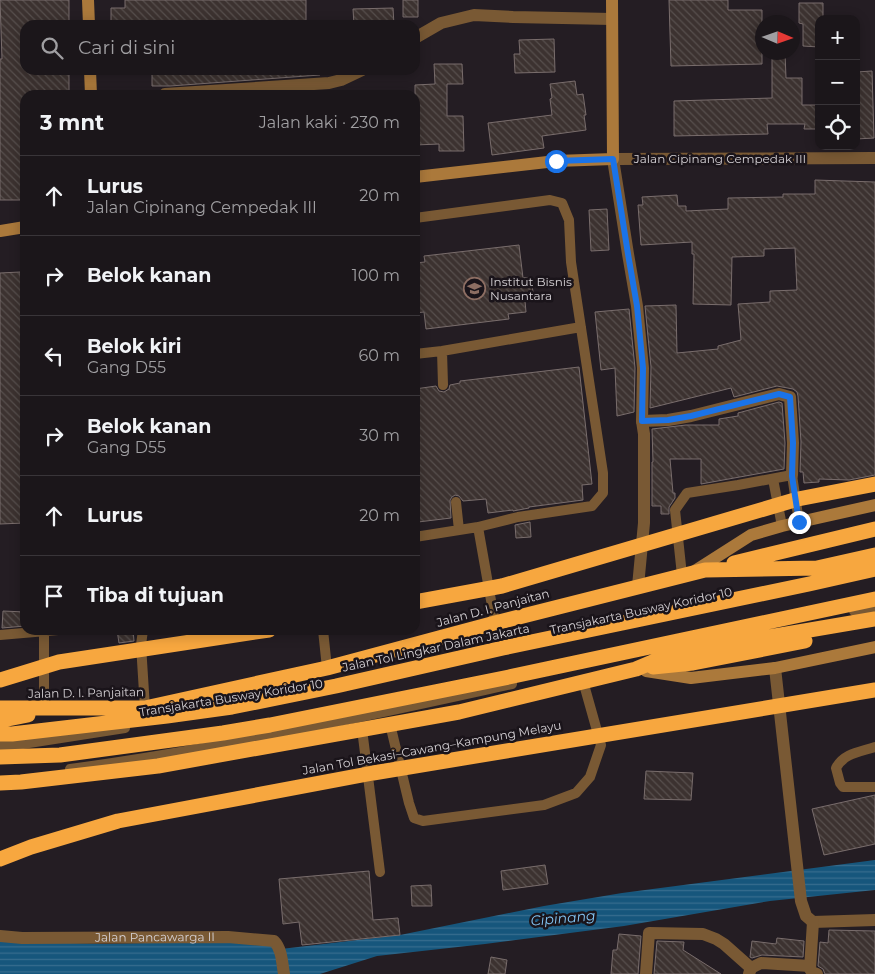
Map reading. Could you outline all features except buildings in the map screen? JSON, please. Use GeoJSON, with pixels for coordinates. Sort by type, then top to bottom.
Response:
{"type":"FeatureCollection","features":[{"type":"Feature","properties":{"kind":"highway"},"geometry":{"type":"LineString","coordinates":[[420,601],[502,586],[798,499],[875,484]]}},
{"type":"Feature","properties":{"kind":"highway"},"geometry":{"type":"LineString","coordinates":[[693,573],[875,529]]}},
{"type":"Feature","properties":{"kind":"highway","name":"Jalan D. I. Panjaitan"},"geometry":{"type":"LineString","coordinates":[[0,708],[145,708],[327,668],[495,622],[693,573],[817,568],[875,555]]}},
{"type":"Feature","properties":{"kind":"highway","name":"Jalan Tol Lingkar Dalam Jakarta"},"geometry":{"type":"LineString","coordinates":[[0,734],[22,733],[232,707],[810,584],[875,568]]}},
{"type":"Feature","properties":{"kind":"highway"},"geometry":{"type":"LineString","coordinates":[[0,757],[60,755],[270,725],[519,675],[875,599]]}},
{"type":"Feature","properties":{"kind":"highway"},"geometry":{"type":"LineString","coordinates":[[636,669],[674,653],[875,619]]}},
{"type":"Feature","properties":{"kind":"highway"},"geometry":{"type":"LineString","coordinates":[[0,783],[158,766],[459,712],[636,669],[693,663],[875,626]]}},
{"type":"Feature","properties":{"kind":"highway"},"geometry":{"type":"LineString","coordinates":[[0,680],[59,662],[236,635]]}},
{"type":"Feature","properties":{"kind":"highway","name":"Jalan Tol Bekasi–Cawang–Kampung Melayu"},"geometry":{"type":"LineString","coordinates":[[0,859],[31,847],[127,819],[373,773],[875,690]]}},
{"type":"Feature","properties":{"kind":"highway"},"geometry":{"type":"LineString","coordinates":[[0,719],[59,709]]}},
{"type":"Feature","properties":{"kind":"street"},"geometry":{"type":"LineString","coordinates":[[88,0],[89,20]]}},
{"type":"Feature","properties":{"kind":"street"},"geometry":{"type":"LineString","coordinates":[[612,0],[613,159],[637,306],[643,368],[644,523],[638,586]]}},
{"type":"Feature","properties":{"kind":"street"},"geometry":{"type":"LineString","coordinates":[[420,35],[441,23],[474,15],[612,19]]}},
{"type":"Feature","properties":{"kind":"street"},"geometry":{"type":"LineString","coordinates":[[90,75],[91,90]]}},
{"type":"Feature","properties":{"kind":"street"},"geometry":{"type":"LineString","coordinates":[[297,90],[330,89],[341,80],[352,75]]}},
{"type":"Feature","properties":{"kind":"street","name":"Jalan Cipinang Cempedak III"},"geometry":{"type":"LineString","coordinates":[[420,176],[556,161],[875,158]]}},
{"type":"Feature","properties":{"kind":"street"},"geometry":{"type":"LineString","coordinates":[[0,231],[20,228]]}},
{"type":"Feature","properties":{"kind":"street"},"geometry":{"type":"LineString","coordinates":[[642,421],[668,420],[691,416],[779,394],[790,397],[793,443],[792,476]]}},
{"type":"Feature","properties":{"kind":"street"},"geometry":{"type":"LineString","coordinates":[[693,573],[751,535],[875,505]]}},
{"type":"Feature","properties":{"kind":"street"},"geometry":{"type":"LineString","coordinates":[[636,669],[691,678],[775,668],[875,647]]}},
{"type":"Feature","properties":{"kind":"street"},"geometry":{"type":"LineString","coordinates":[[646,974],[649,933],[704,934],[724,944],[750,971],[761,963],[813,970],[812,922],[806,916],[801,901],[775,668]]}},
{"type":"Feature","properties":{"kind":"street"},"geometry":{"type":"LineString","coordinates":[[812,922],[875,920]]}},
{"type":"Feature","properties":{"kind":"street","name":"Jalan Pancawarga II"},"geometry":{"type":"LineString","coordinates":[[0,936],[22,938],[228,937],[274,941],[279,948],[284,974]]}},
{"type":"Feature","properties":{"kind":"lane"},"geometry":{"type":"LineString","coordinates":[[420,217],[550,200],[562,203],[569,220],[571,262],[603,473],[603,493],[592,506],[518,517],[478,528],[420,536]]}},
{"type":"Feature","properties":{"kind":"lane"},"geometry":{"type":"LineString","coordinates":[[420,353],[581,327]]}},
{"type":"Feature","properties":{"kind":"lane"},"geometry":{"type":"LineString","coordinates":[[442,351],[444,385]]}},
{"type":"Feature","properties":{"kind":"lane"},"geometry":{"type":"LineString","coordinates":[[693,573],[675,510],[686,493],[792,476],[799,522]]}},
{"type":"Feature","properties":{"kind":"lane"},"geometry":{"type":"LineString","coordinates":[[773,478],[782,526]]}},
{"type":"Feature","properties":{"kind":"lane"},"geometry":{"type":"LineString","coordinates":[[456,502],[459,530]]}},
{"type":"Feature","properties":{"kind":"lane"},"geometry":{"type":"LineString","coordinates":[[478,528],[495,622]]}},
{"type":"Feature","properties":{"kind":"lane","name":"Transjakarta Busway Koridor 10"},"geometry":{"type":"LineString","coordinates":[[0,745],[16,745],[64,738],[330,694],[639,624],[875,574]]}},
{"type":"Feature","properties":{"kind":"lane"},"geometry":{"type":"LineString","coordinates":[[0,777],[126,762],[324,725],[640,655],[875,607]]}},
{"type":"Feature","properties":{"kind":"lane"},"geometry":{"type":"LineString","coordinates":[[0,635],[20,633]]}},
{"type":"Feature","properties":{"kind":"lane"},"geometry":{"type":"LineString","coordinates":[[44,635],[44,709]]}},
{"type":"Feature","properties":{"kind":"lane"},"geometry":{"type":"LineString","coordinates":[[142,635],[141,645],[145,708]]}},
{"type":"Feature","properties":{"kind":"lane"},"geometry":{"type":"LineString","coordinates":[[324,635],[327,668]]}},
{"type":"Feature","properties":{"kind":"lane"},"geometry":{"type":"LineString","coordinates":[[390,724],[414,818],[423,821],[544,805],[576,793],[590,777],[596,761],[601,745],[584,681]]}},
{"type":"Feature","properties":{"kind":"lane"},"geometry":{"type":"LineString","coordinates":[[362,729],[380,872]]}},
{"type":"Feature","properties":{"kind":"lane"},"geometry":{"type":"LineString","coordinates":[[875,747],[845,757],[836,768],[843,787],[875,787]]}},
{"type":"Feature","properties":{"kind":"water","name":"Cipinang"},"geometry":{"type":"Polygon","coordinates":[[[875,860],[875,890],[770,901],[624,926],[377,956],[320,974],[286,974],[281,949],[400,935],[544,906],[622,893],[875,860]]]}},
{"type":"Feature","properties":{"kind":"water"},"geometry":{"type":"Polygon","coordinates":[[[0,941],[105,944],[228,941],[275,944],[282,974],[0,974],[0,941]]]}},
{"type":"Feature","properties":{"kind":"place","name":"Institut Bisnis Nusantara"},"geometry":{"type":"Point","coordinates":[474,289]}},
{"type":"Feature","properties":{"kind":"route"},"geometry":{"type":"LineString","coordinates":[[556,161],[613,159],[637,306],[643,368],[642,421],[668,420],[691,416],[779,394],[790,397],[793,443],[792,476],[799,522]]}}]}
